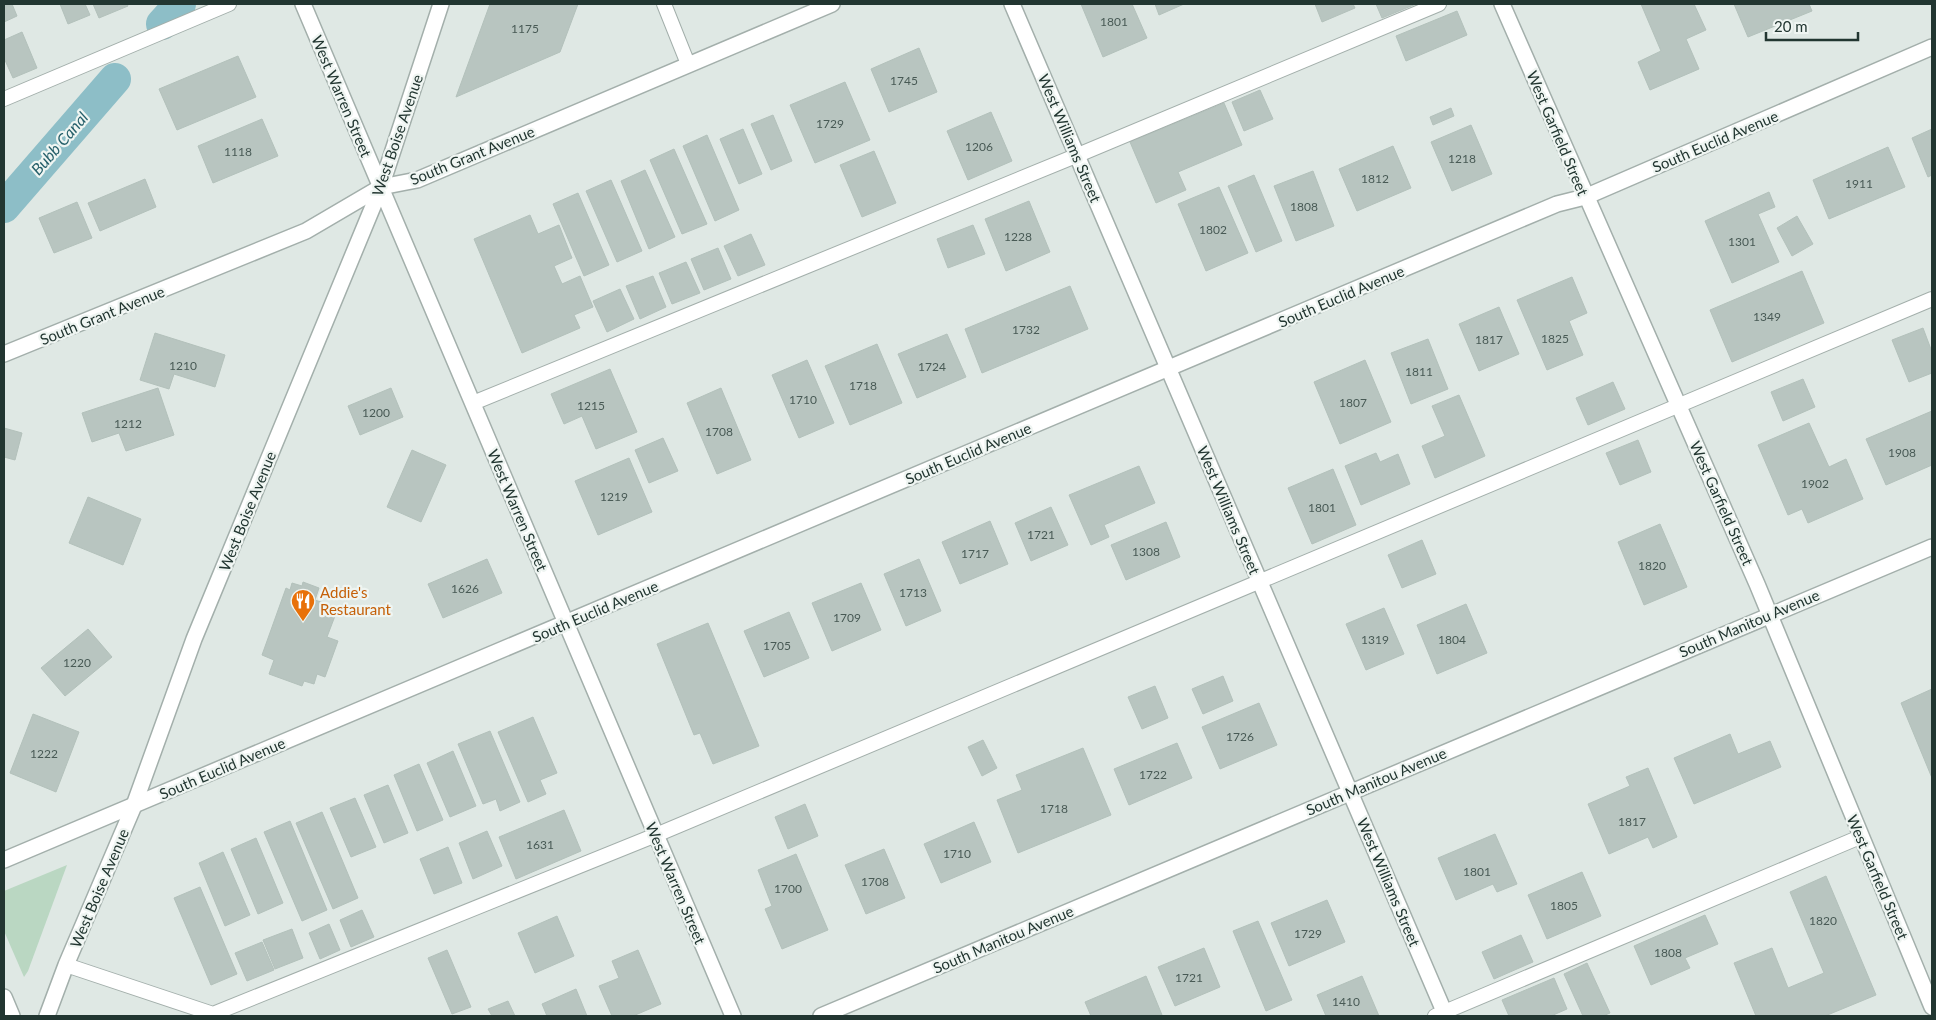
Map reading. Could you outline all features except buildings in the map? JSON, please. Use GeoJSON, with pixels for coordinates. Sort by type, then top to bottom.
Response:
{"type":"FeatureCollection","features":[{"type":"Feature","properties":{"kind":"street","name":"West Warren Street"},"geometry":{"type":"LineString","coordinates":[[303,4],[733,1016]]}},
{"type":"Feature","properties":{"kind":"street","name":"West Boise Avenue"},"geometry":{"type":"LineString","coordinates":[[47,1016],[66,965],[132,808],[194,639],[381,187],[441,4]]}},
{"type":"Feature","properties":{"kind":"street","name":"South Grant Avenue"},"geometry":{"type":"LineString","coordinates":[[4,354],[306,231],[381,187],[417,180],[832,4]]}},
{"type":"Feature","properties":{"kind":"street","name":"West Williams Street"},"geometry":{"type":"LineString","coordinates":[[1012,4],[1350,792],[1442,1015]]}},
{"type":"Feature","properties":{"kind":"street","name":"West Garfield Street"},"geometry":{"type":"LineString","coordinates":[[1502,4],[1770,614],[1860,838],[1932,1007]]}},
{"type":"Feature","properties":{"kind":"street","name":"South Euclid Avenue"},"geometry":{"type":"LineString","coordinates":[[4,860],[132,808],[1557,204],[1586,196],[1932,47]]}},
{"type":"Feature","properties":{"kind":"street","name":"South Manitou Avenue"},"geometry":{"type":"LineString","coordinates":[[821,1016],[1932,546]]}},
{"type":"Feature","properties":{"kind":"street"},"geometry":{"type":"LineString","coordinates":[[4,997],[12,1016]]}},
{"type":"Feature","properties":{"kind":"lane"},"geometry":{"type":"LineString","coordinates":[[4,98],[229,4]]}},
{"type":"Feature","properties":{"kind":"lane"},"geometry":{"type":"LineString","coordinates":[[664,4],[688,64]]}},
{"type":"Feature","properties":{"kind":"lane"},"geometry":{"type":"LineString","coordinates":[[473,403],[1078,155],[1438,4]]}},
{"type":"Feature","properties":{"kind":"lane"},"geometry":{"type":"LineString","coordinates":[[66,965],[213,1014],[656,835],[1259,581],[1679,407],[1932,299]]}},
{"type":"Feature","properties":{"kind":"lane"},"geometry":{"type":"LineString","coordinates":[[1442,1015],[1860,838]]}},
{"type":"Feature","properties":{"kind":"green space"},"geometry":{"type":"Polygon","coordinates":[[[67,865],[28,971],[24,977],[4,931],[4,891],[67,865]]]}},
{"type":"Feature","properties":{"kind":"waterway","name":"Bubb Canal"},"geometry":{"type":"LineString","coordinates":[[162,24],[180,4]]}},
{"type":"Feature","properties":{"kind":"waterway","name":"Bubb Canal"},"geometry":{"type":"LineString","coordinates":[[4,207],[115,79]]}},
{"type":"Feature","properties":{"kind":"place","name":"Addie's Restaurant"},"geometry":{"type":"Point","coordinates":[303,622]}}]}
